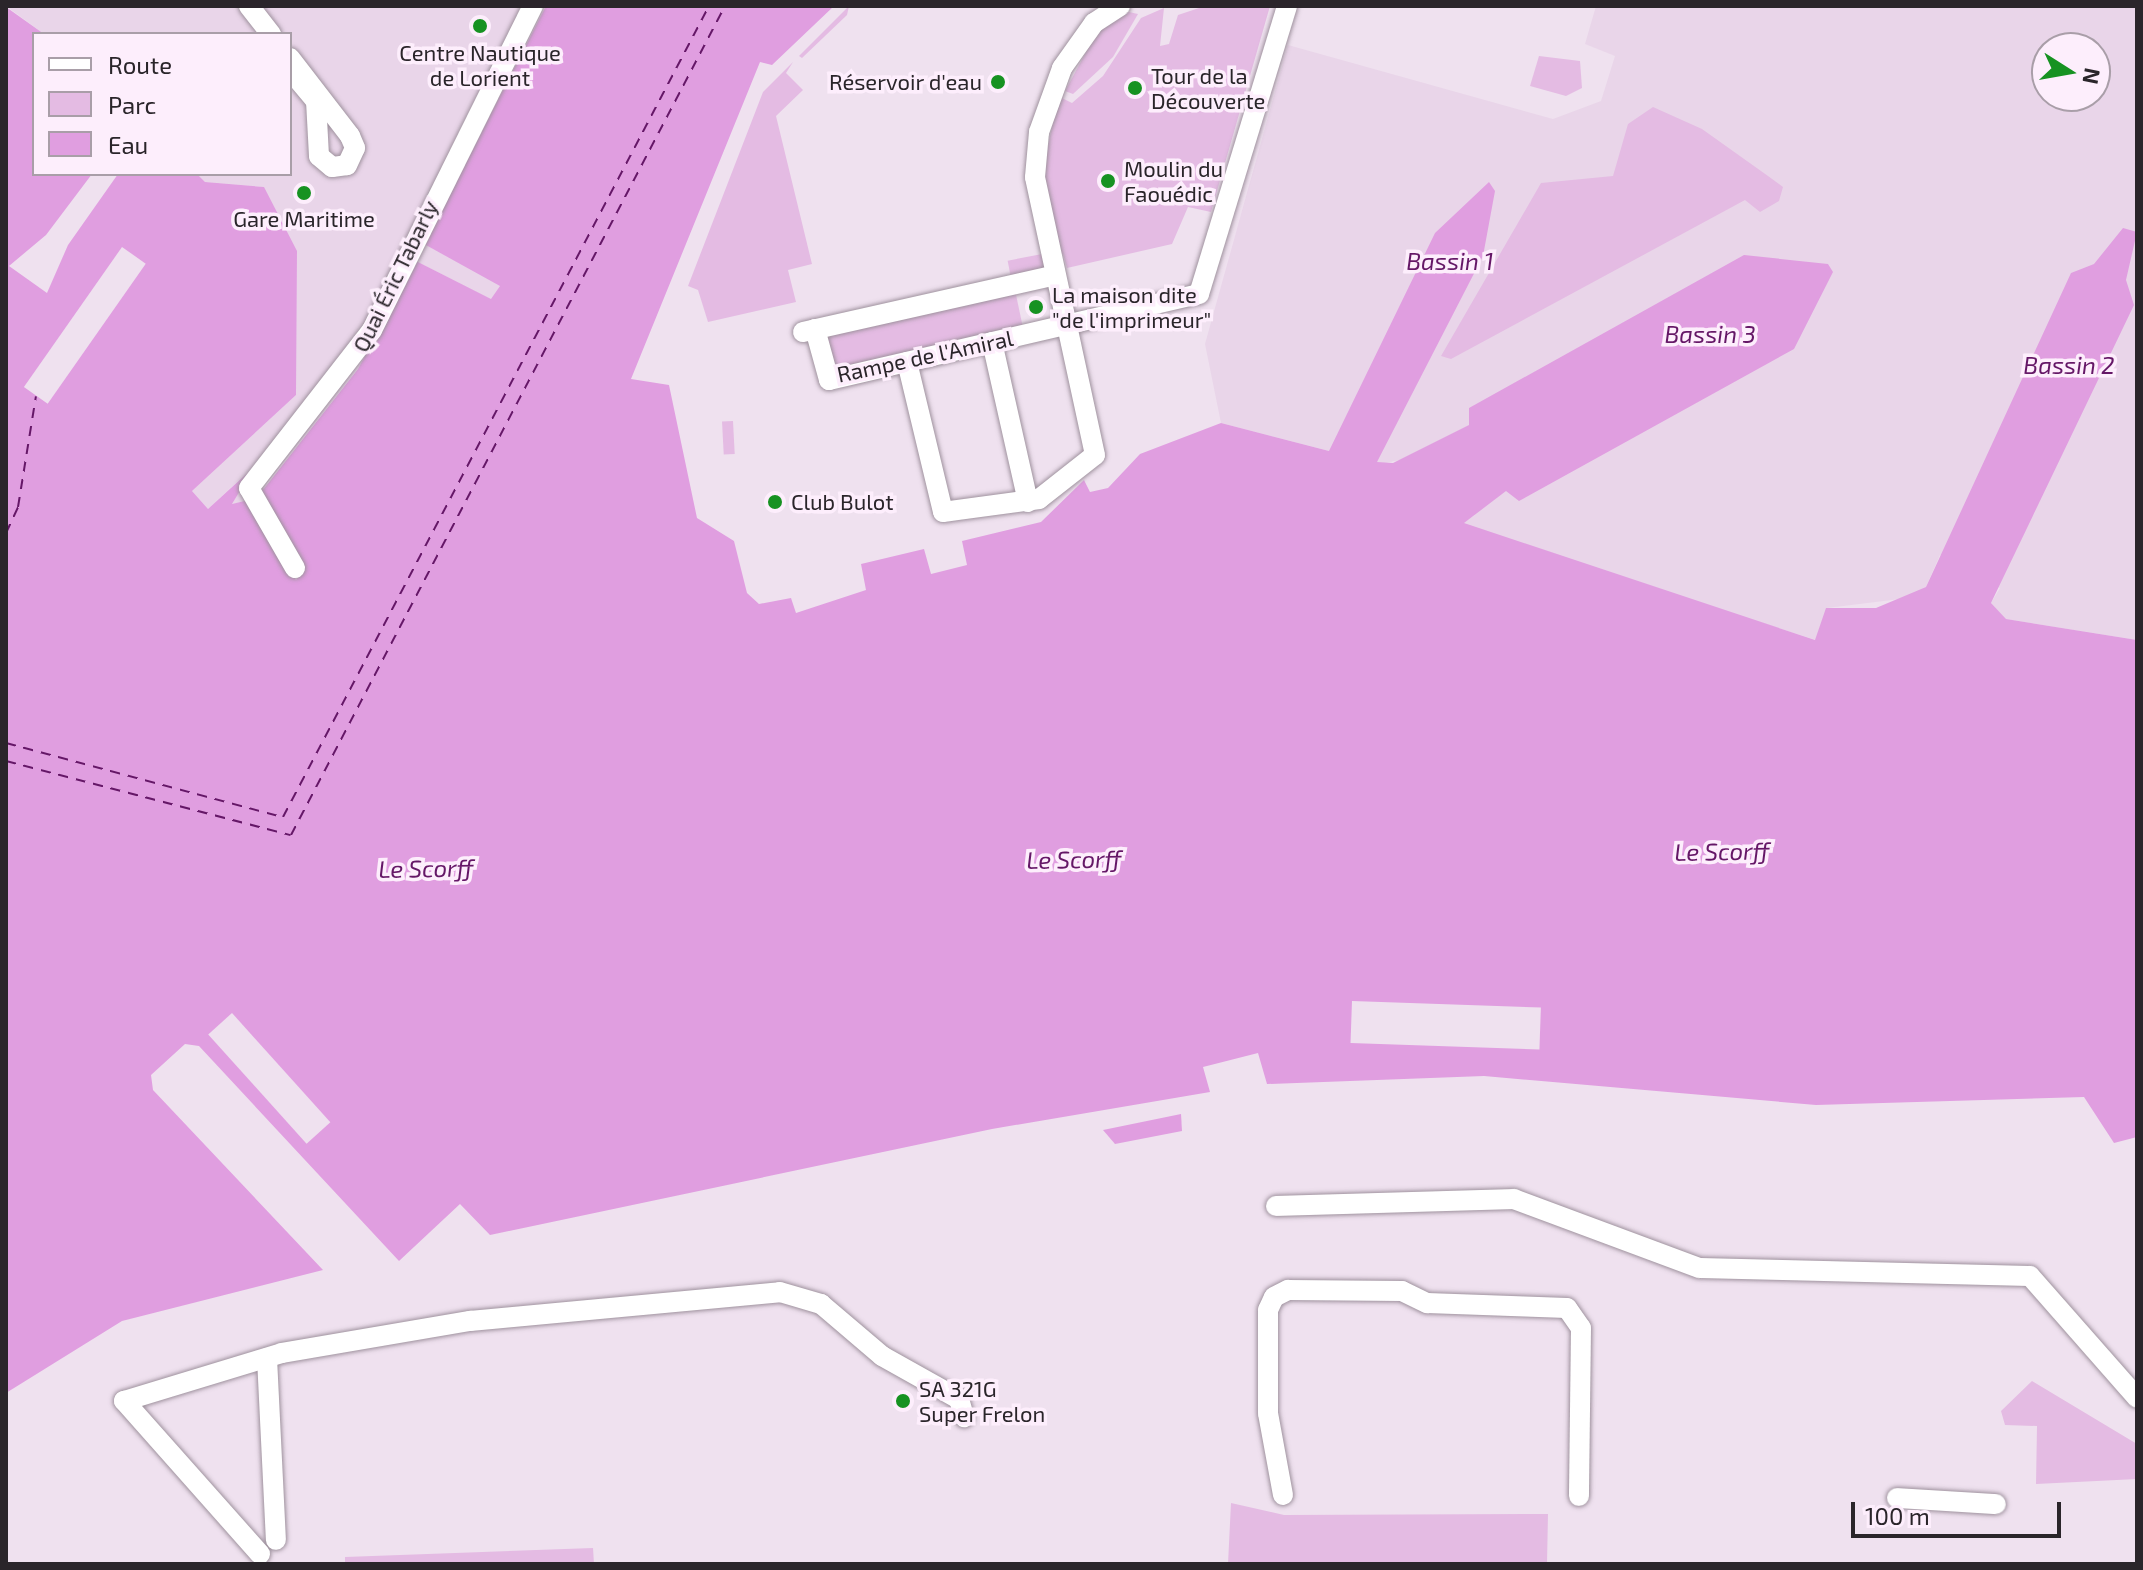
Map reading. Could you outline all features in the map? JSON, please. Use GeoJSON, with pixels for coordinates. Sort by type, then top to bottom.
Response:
{"type":"FeatureCollection","features":[{"type":"Feature","properties":{"kind":"street"},"geometry":{"type":"LineString","coordinates":[[247,6],[260,32]]}},
{"type":"Feature","properties":{"kind":"street"},"geometry":{"type":"LineString","coordinates":[[247,6],[269,32]]}},
{"type":"Feature","properties":{"kind":"street","name":"Quai Éric Tabarly"},"geometry":{"type":"LineString","coordinates":[[295,568],[249,488],[372,330],[533,6]]}},
{"type":"Feature","properties":{"kind":"street"},"geometry":{"type":"LineString","coordinates":[[907,362],[943,512],[1028,502],[1095,455],[1070,324],[1052,276],[1035,177],[1039,132],[1062,68],[1094,23],[1120,6]]}},
{"type":"Feature","properties":{"kind":"street","name":"Rampe de l'Amiral"},"geometry":{"type":"LineString","coordinates":[[1052,276],[809,331],[822,382],[1199,294],[1287,6]]}},
{"type":"Feature","properties":{"kind":"street"},"geometry":{"type":"LineString","coordinates":[[292,61],[350,136],[355,148],[347,165],[332,167],[319,156],[316,101],[292,72]]}},
{"type":"Feature","properties":{"kind":"street"},"geometry":{"type":"LineString","coordinates":[[992,342],[1028,502]]}},
{"type":"Feature","properties":{"kind":"street"},"geometry":{"type":"LineString","coordinates":[[1276,1206],[1514,1199],[1700,1268],[2030,1276],[2137,1398]]}},
{"type":"Feature","properties":{"kind":"street"},"geometry":{"type":"LineString","coordinates":[[1283,1495],[1270,1454],[1268,1310],[1288,1290],[1373,1290],[1402,1291],[1427,1303],[1567,1308],[1581,1328],[1579,1496]]}},
{"type":"Feature","properties":{"kind":"street"},"geometry":{"type":"LineString","coordinates":[[260,1554],[124,1401],[267,1358],[470,1321],[780,1292],[821,1304],[882,1356],[959,1399],[964,1417]]}},
{"type":"Feature","properties":{"kind":"street"},"geometry":{"type":"LineString","coordinates":[[267,1358],[276,1540]]}},
{"type":"Feature","properties":{"kind":"street"},"geometry":{"type":"LineString","coordinates":[[1897,1498],[1996,1504]]}},
{"type":"Feature","properties":{"kind":"shaded area"},"geometry":{"type":"Polygon","coordinates":[[[6,6],[546,6],[424,244],[501,285],[492,300],[416,261],[358,369],[267,483],[306,571],[292,579],[253,500],[232,504],[254,466],[208,509],[192,491],[296,395],[264,187],[205,182],[199,176],[292,176],[292,32],[41,32],[6,6]]]}},
{"type":"Feature","properties":{"kind":"shaded area"},"geometry":{"type":"Polygon","coordinates":[[[1596,6],[2137,6],[2137,640],[2005,619],[1991,603],[2000,588],[1940,555],[1926,587],[1908,598],[1827,608],[1816,640],[1468,529],[1463,523],[1475,515],[1400,460],[1380,464],[1221,423],[1205,344],[1288,45],[1553,119],[1601,101],[1615,56],[1585,44],[1596,6]]]}},
{"type":"Feature","properties":{"kind":"green space"},"geometry":{"type":"Polygon","coordinates":[[[849,6],[847,15],[802,58],[799,56],[849,6]]]}},
{"type":"Feature","properties":{"kind":"green space"},"geometry":{"type":"Polygon","coordinates":[[[1205,6],[1270,6],[1211,212],[1188,207],[1172,244],[1067,268],[1063,254],[1055,255],[1042,177],[1058,96],[1072,103],[1103,76],[1141,18],[1164,8],[1160,46],[1169,44],[1178,15],[1205,6]]]}},
{"type":"Feature","properties":{"kind":"green space"},"geometry":{"type":"Polygon","coordinates":[[[1120,10],[1138,14],[1113,57],[1073,94],[1065,91],[1097,32],[1120,10]]]}},
{"type":"Feature","properties":{"kind":"green space"},"geometry":{"type":"Polygon","coordinates":[[[1539,56],[1580,61],[1582,88],[1566,96],[1530,86],[1539,56]]]}},
{"type":"Feature","properties":{"kind":"green space"},"geometry":{"type":"Polygon","coordinates":[[[793,62],[786,73],[803,90],[776,116],[812,264],[788,270],[796,302],[708,322],[698,290],[688,286],[763,92],[793,62]]]}},
{"type":"Feature","properties":{"kind":"green space"},"geometry":{"type":"Polygon","coordinates":[[[1653,107],[1702,129],[1783,187],[1779,201],[1760,212],[1745,200],[1451,359],[1441,356],[1541,183],[1613,176],[1628,124],[1653,107]]]}},
{"type":"Feature","properties":{"kind":"green space"},"geometry":{"type":"Polygon","coordinates":[[[1042,254],[1045,269],[1011,275],[1008,261],[1042,254]]]}},
{"type":"Feature","properties":{"kind":"green space"},"geometry":{"type":"Polygon","coordinates":[[[1015,290],[1023,329],[832,370],[823,331],[1015,290]]]}},
{"type":"Feature","properties":{"kind":"green space"},"geometry":{"type":"Polygon","coordinates":[[[733,421],[735,454],[724,455],[722,422],[733,421]]]}},
{"type":"Feature","properties":{"kind":"green space"},"geometry":{"type":"Polygon","coordinates":[[[2032,1381],[2137,1444],[2137,1479],[2036,1484],[2037,1426],[2005,1425],[2001,1411],[2032,1381]]]}},
{"type":"Feature","properties":{"kind":"green space"},"geometry":{"type":"Polygon","coordinates":[[[1231,1503],[1284,1515],[1548,1514],[1547,1564],[1228,1564],[1231,1503]]]}},
{"type":"Feature","properties":{"kind":"green space"},"geometry":{"type":"Polygon","coordinates":[[[593,1548],[594,1564],[345,1564],[345,1557],[593,1548]]]}},
{"type":"Feature","properties":{"kind":"water"},"geometry":{"type":"Polygon","coordinates":[[[546,6],[834,6],[772,65],[760,62],[631,379],[669,385],[697,518],[734,541],[747,593],[759,604],[791,598],[796,613],[866,590],[861,564],[924,549],[931,574],[967,565],[962,541],[1041,522],[1084,480],[1090,492],[1108,488],[1140,454],[1221,423],[1329,451],[1435,233],[1489,182],[1495,191],[1483,256],[1377,462],[1393,463],[1469,425],[1469,408],[1744,255],[1828,264],[1833,272],[1794,349],[1519,501],[1506,491],[1464,523],[1815,640],[1826,608],[1876,608],[1926,587],[2071,273],[2094,264],[2123,228],[2137,232],[2126,280],[2134,305],[1991,603],[2006,619],[2137,640],[2137,1137],[2114,1143],[2084,1097],[1816,1105],[1484,1076],[1267,1084],[1258,1053],[1203,1067],[1210,1092],[992,1129],[490,1235],[460,1204],[399,1261],[199,1046],[185,1044],[151,1075],[153,1090],[323,1270],[122,1321],[6,1393],[6,7],[41,32],[32,32],[32,176],[199,176],[205,182],[264,187],[297,251],[296,395],[192,491],[208,509],[255,466],[232,504],[253,499],[296,580],[304,568],[259,495],[358,369],[416,261],[491,299],[500,286],[424,244],[546,6]]]}},
{"type":"Feature","properties":{"kind":"water"},"geometry":{"type":"Polygon","coordinates":[[[1181,1114],[1182,1131],[1115,1144],[1103,1130],[1181,1114]]]}},
{"type":"Feature","properties":{"kind":"pier"},"geometry":{"type":"Polygon","coordinates":[[[90,176],[117,176],[68,245],[47,293],[9,266],[46,235],[90,176]]]}},
{"type":"Feature","properties":{"kind":"pier"},"geometry":{"type":"Polygon","coordinates":[[[122,247],[146,264],[48,404],[24,387],[122,247]]]}},
{"type":"Feature","properties":{"kind":"pier"},"geometry":{"type":"Polygon","coordinates":[[[1352,1001],[1541,1008],[1539,1050],[1351,1043],[1352,1001]]]}},
{"type":"Feature","properties":{"kind":"pier"},"geometry":{"type":"Polygon","coordinates":[[[232,1013],[330,1122],[307,1144],[208,1034],[232,1013]]]}},
{"type":"Feature","properties":{"kind":"ferry route"},"geometry":{"type":"LineString","coordinates":[[6,743],[283,817],[709,6]]}},
{"type":"Feature","properties":{"kind":"ferry route"},"geometry":{"type":"LineString","coordinates":[[6,761],[291,835],[725,6]]}},
{"type":"Feature","properties":{"kind":"ferry route"},"geometry":{"type":"LineString","coordinates":[[6,533],[18,507],[36,396]]}},
{"type":"Feature","properties":{"kind":"place","name":"Centre Nautique de Lorient"},"geometry":{"type":"Point","coordinates":[480,26]}},
{"type":"Feature","properties":{"kind":"place","name":"Réservoir d'eau"},"geometry":{"type":"Point","coordinates":[998,82]}},
{"type":"Feature","properties":{"kind":"place","name":"Tour de la Découverte"},"geometry":{"type":"Point","coordinates":[1135,88]}},
{"type":"Feature","properties":{"kind":"place","name":"Moulin du Faouédic"},"geometry":{"type":"Point","coordinates":[1108,181]}},
{"type":"Feature","properties":{"kind":"place","name":"Gare Maritime"},"geometry":{"type":"Point","coordinates":[304,193]}},
{"type":"Feature","properties":{"kind":"place","name":"La maison dite \"de l'imprimeur\""},"geometry":{"type":"Point","coordinates":[1036,307]}},
{"type":"Feature","properties":{"kind":"place","name":"Club Bulot"},"geometry":{"type":"Point","coordinates":[775,502]}},
{"type":"Feature","properties":{"kind":"place","name":"SA 321G Super Frelon"},"geometry":{"type":"Point","coordinates":[903,1401]}},
{"type":"Feature","properties":{"kind":"water label","name":"Bassin 1"},"geometry":{"type":"Point","coordinates":[1450,261]}},
{"type":"Feature","properties":{"kind":"water label","name":"Bassin 3"},"geometry":{"type":"Point","coordinates":[1710,334]}},
{"type":"Feature","properties":{"kind":"water label","name":"Bassin 2"},"geometry":{"type":"Point","coordinates":[2069,365]}},
{"type":"Feature","properties":{"kind":"water label","name":"Le Scorff"},"geometry":{"type":"Point","coordinates":[1722,851]}},
{"type":"Feature","properties":{"kind":"water label","name":"Le Scorff"},"geometry":{"type":"Point","coordinates":[1074,859]}},
{"type":"Feature","properties":{"kind":"water label","name":"Le Scorff"},"geometry":{"type":"Point","coordinates":[426,868]}}]}
